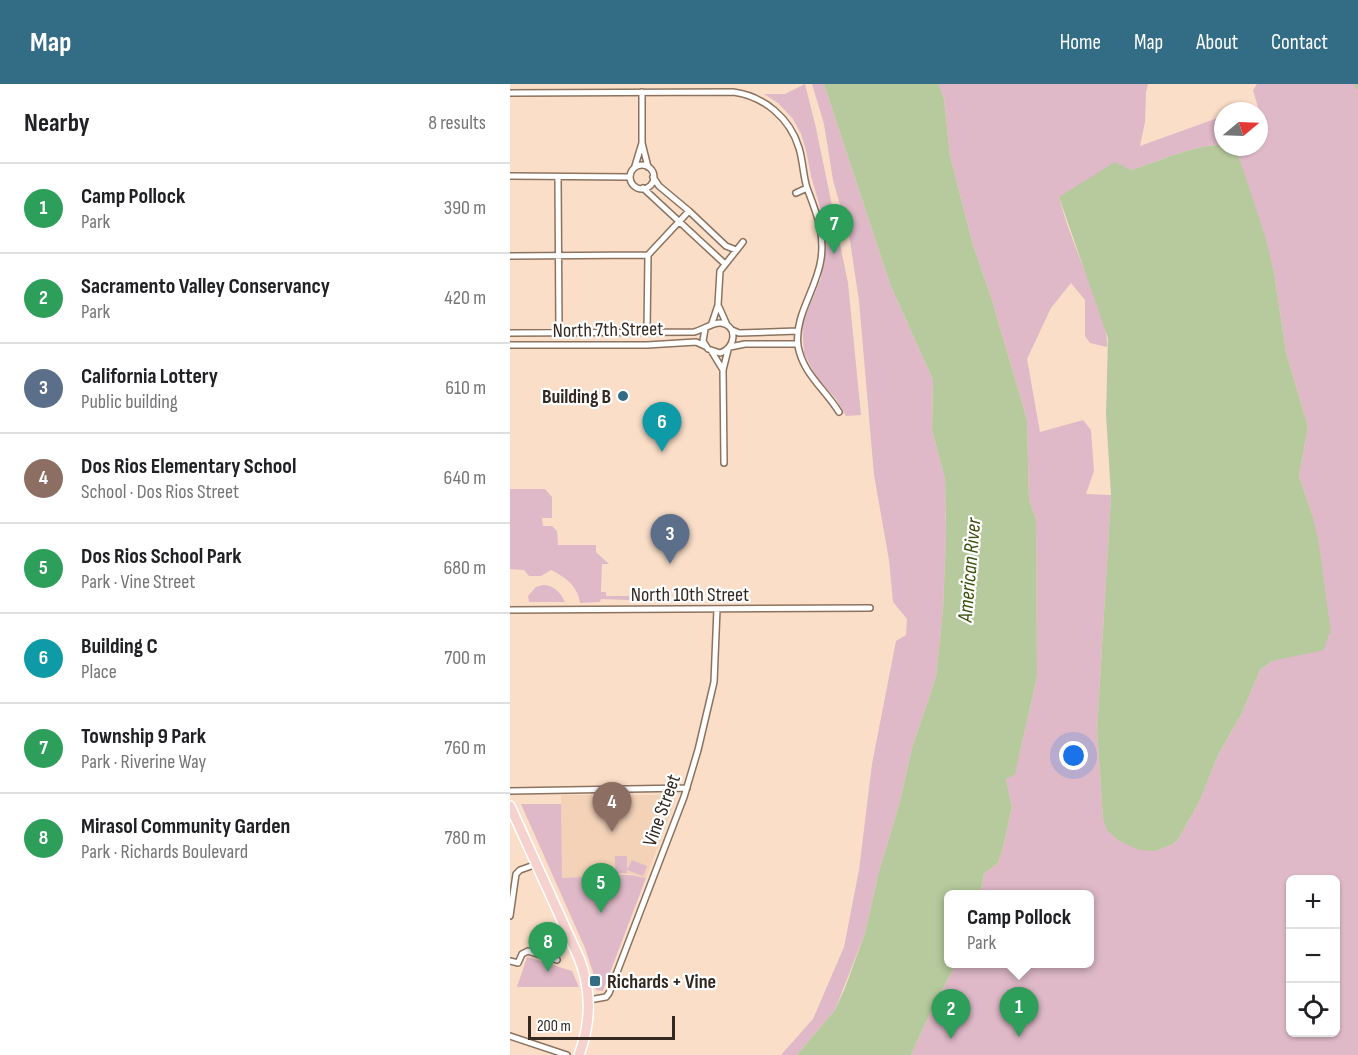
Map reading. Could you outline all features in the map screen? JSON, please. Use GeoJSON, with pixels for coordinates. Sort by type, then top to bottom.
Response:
{"type":"FeatureCollection","features":[{"type":"Feature","properties":{"kind":"main road"},"geometry":{"type":"LineString","coordinates":[[510,806],[581,963],[589,1000],[586,1032],[579,1055]]}},
{"type":"Feature","properties":{"kind":"street"},"geometry":{"type":"LineString","coordinates":[[642,92],[642,143],[653,177],[659,186],[726,246],[736,250]]}},
{"type":"Feature","properties":{"kind":"street"},"geometry":{"type":"LineString","coordinates":[[510,93],[733,92],[754,97],[772,107],[789,126],[799,148],[807,188],[820,221],[822,253],[818,274],[802,314],[798,344],[802,362],[808,373],[839,412]]}},
{"type":"Feature","properties":{"kind":"street"},"geometry":{"type":"LineString","coordinates":[[642,143],[630,177],[632,184],[643,188],[725,264]]}},
{"type":"Feature","properties":{"kind":"street"},"geometry":{"type":"LineString","coordinates":[[634,167],[642,165],[648,167]]}},
{"type":"Feature","properties":{"kind":"street"},"geometry":{"type":"LineString","coordinates":[[510,176],[630,177]]}},
{"type":"Feature","properties":{"kind":"street"},"geometry":{"type":"LineString","coordinates":[[558,177],[559,331]]}},
{"type":"Feature","properties":{"kind":"street"},"geometry":{"type":"LineString","coordinates":[[643,188],[652,183],[653,177]]}},
{"type":"Feature","properties":{"kind":"street"},"geometry":{"type":"LineString","coordinates":[[796,193],[807,188]]}},
{"type":"Feature","properties":{"kind":"street"},"geometry":{"type":"LineString","coordinates":[[647,332],[648,255],[689,211]]}},
{"type":"Feature","properties":{"kind":"street"},"geometry":{"type":"LineString","coordinates":[[711,324],[718,305],[720,271],[743,242]]}},
{"type":"Feature","properties":{"kind":"street"},"geometry":{"type":"LineString","coordinates":[[510,256],[648,255]]}},
{"type":"Feature","properties":{"kind":"street"},"geometry":{"type":"LineString","coordinates":[[718,305],[726,325]]}},
{"type":"Feature","properties":{"kind":"street"},"geometry":{"type":"LineString","coordinates":[[723,370],[712,352],[705,346],[703,335],[705,329],[711,324],[719,322],[739,333],[798,331]]}},
{"type":"Feature","properties":{"kind":"street","name":"North 7th Street"},"geometry":{"type":"LineString","coordinates":[[510,333],[694,332],[705,329]]}},
{"type":"Feature","properties":{"kind":"street"},"geometry":{"type":"LineString","coordinates":[[724,463],[723,370],[733,339],[731,330]]}},
{"type":"Feature","properties":{"kind":"street","name":"North 7th Street"},"geometry":{"type":"LineString","coordinates":[[510,345],[647,345],[696,342],[705,346]]}},
{"type":"Feature","properties":{"kind":"street"},"geometry":{"type":"LineString","coordinates":[[712,352],[720,353],[745,344],[798,344]]}},
{"type":"Feature","properties":{"kind":"street","name":"North 10th Street"},"geometry":{"type":"LineString","coordinates":[[510,610],[870,608]]}},
{"type":"Feature","properties":{"kind":"street","name":"Vine Street"},"geometry":{"type":"LineString","coordinates":[[589,1000],[601,999],[609,993],[687,788],[712,692],[716,665],[717,609]]}},
{"type":"Feature","properties":{"kind":"street"},"geometry":{"type":"LineString","coordinates":[[510,791],[687,788]]}},
{"type":"Feature","properties":{"kind":"street"},"geometry":{"type":"LineString","coordinates":[[510,916],[514,878],[520,870],[537,864]]}},
{"type":"Feature","properties":{"kind":"street"},"geometry":{"type":"LineString","coordinates":[[510,961],[518,963],[522,954],[528,951],[557,960]]}},
{"type":"Feature","properties":{"kind":"street"},"geometry":{"type":"LineString","coordinates":[[510,1036],[567,1055]]}},
{"type":"Feature","properties":{"kind":"shaded area"},"geometry":{"type":"Polygon","coordinates":[[[805,84],[848,283],[861,415],[846,416],[836,399],[816,377],[804,353],[802,324],[821,278],[826,242],[824,221],[801,134],[793,119],[778,103],[764,94],[785,94],[805,84]]]}},
{"type":"Feature","properties":{"kind":"shaded area"},"geometry":{"type":"Polygon","coordinates":[[[812,84],[824,84],[890,284],[933,380],[932,430],[945,479],[946,534],[943,609],[936,677],[912,748],[865,933],[835,1010],[797,1055],[781,1055],[813,1019],[844,947],[859,870],[872,764],[896,641],[906,635],[907,619],[893,602],[889,560],[874,475],[859,301],[850,241],[833,180],[824,124],[812,84]]]}},
{"type":"Feature","properties":{"kind":"shaded area"},"geometry":{"type":"Polygon","coordinates":[[[939,84],[1148,84],[1145,122],[1140,146],[1214,119],[1214,145],[1189,150],[1131,170],[1125,168],[1059,197],[1102,316],[1107,347],[1090,343],[1085,336],[1085,300],[1071,283],[1051,308],[1027,359],[1040,432],[1083,420],[1091,430],[1094,471],[1086,494],[1111,495],[1097,731],[1103,818],[1119,841],[1156,851],[1173,844],[1179,838],[1200,800],[1219,753],[1241,715],[1260,670],[1272,661],[1312,514],[1299,476],[1308,427],[1286,352],[1274,272],[1238,156],[1268,156],[1268,102],[1256,102],[1253,90],[1257,84],[1358,84],[1358,1055],[911,1055],[954,968],[1094,968],[1094,890],[981,890],[984,874],[998,863],[1003,848],[1012,807],[1006,779],[1020,752],[1037,677],[1036,519],[1029,500],[1027,420],[992,300],[973,245],[950,156],[944,99],[939,84]]]}},
{"type":"Feature","properties":{"kind":"shaded area"},"geometry":{"type":"Polygon","coordinates":[[[510,489],[545,489],[552,497],[552,518],[542,518],[543,526],[552,526],[557,531],[558,545],[596,545],[596,552],[609,564],[602,564],[601,592],[606,592],[606,596],[629,596],[629,600],[601,599],[600,602],[580,603],[577,592],[570,583],[551,570],[541,576],[529,576],[524,570],[510,569],[510,489]]]}},
{"type":"Feature","properties":{"kind":"shaded area"},"geometry":{"type":"Polygon","coordinates":[[[543,585],[557,590],[565,602],[529,602],[528,596],[536,587],[543,585]]]}},
{"type":"Feature","properties":{"kind":"shaded area"},"geometry":{"type":"Polygon","coordinates":[[[561,795],[668,795],[673,797],[675,801],[646,878],[618,874],[588,878],[561,878],[561,795]]]}},
{"type":"Feature","properties":{"kind":"shaded area"},"geometry":{"type":"Polygon","coordinates":[[[521,804],[561,804],[562,878],[614,874],[646,878],[603,991],[596,990],[585,948],[521,804]]]}},
{"type":"Feature","properties":{"kind":"shaded area"},"geometry":{"type":"Polygon","coordinates":[[[615,856],[627,856],[627,873],[615,873],[615,856]]]}},
{"type":"Feature","properties":{"kind":"shaded area"},"geometry":{"type":"Polygon","coordinates":[[[632,860],[647,866],[643,876],[627,870],[632,860]]]}},
{"type":"Feature","properties":{"kind":"shaded area"},"geometry":{"type":"Polygon","coordinates":[[[527,957],[572,971],[579,987],[517,987],[527,957]]]}},
{"type":"Feature","properties":{"kind":"water","name":"American River"},"geometry":{"type":"Polygon","coordinates":[[[824,84],[939,84],[944,99],[950,156],[973,245],[992,300],[1027,420],[1029,500],[1036,519],[1037,677],[1015,774],[1006,779],[1012,807],[998,863],[984,874],[981,890],[944,890],[944,968],[954,968],[911,1055],[797,1055],[835,1010],[845,988],[865,933],[912,748],[936,677],[943,609],[946,534],[945,479],[932,430],[933,380],[890,284],[824,84]]]}},
{"type":"Feature","properties":{"kind":"water"},"geometry":{"type":"Polygon","coordinates":[[[1214,145],[1214,156],[1239,157],[1265,236],[1274,272],[1286,352],[1308,427],[1299,476],[1318,538],[1331,633],[1324,650],[1272,661],[1260,670],[1241,715],[1219,753],[1200,800],[1179,838],[1173,844],[1156,851],[1139,850],[1119,841],[1107,830],[1103,818],[1097,731],[1111,495],[1106,414],[1108,338],[1059,197],[1115,162],[1131,170],[1189,150],[1214,145]]]}},
{"type":"Feature","properties":{"kind":"place","name":"Township 9 Park"},"geometry":{"type":"Point","coordinates":[834,254]}},
{"type":"Feature","properties":{"kind":"place","name":"Building B"},"geometry":{"type":"Point","coordinates":[623,396]}},
{"type":"Feature","properties":{"kind":"place","name":"Building C"},"geometry":{"type":"Point","coordinates":[662,452]}},
{"type":"Feature","properties":{"kind":"place","name":"California Lottery"},"geometry":{"type":"Point","coordinates":[670,564]}},
{"type":"Feature","properties":{"kind":"place","name":"Dos Rios Elementary School"},"geometry":{"type":"Point","coordinates":[612,832]}},
{"type":"Feature","properties":{"kind":"place","name":"Dos Rios School Park"},"geometry":{"type":"Point","coordinates":[601,913]}},
{"type":"Feature","properties":{"kind":"place","name":"Mirasol Community Garden"},"geometry":{"type":"Point","coordinates":[548,972]}},
{"type":"Feature","properties":{"kind":"place","name":"Richards + Vine"},"geometry":{"type":"Point","coordinates":[595,981]}},
{"type":"Feature","properties":{"kind":"place","name":"Camp Pollock"},"geometry":{"type":"Point","coordinates":[1019,1037]}},
{"type":"Feature","properties":{"kind":"place","name":"Sacramento Valley Conservancy"},"geometry":{"type":"Point","coordinates":[951,1039]}}]}
